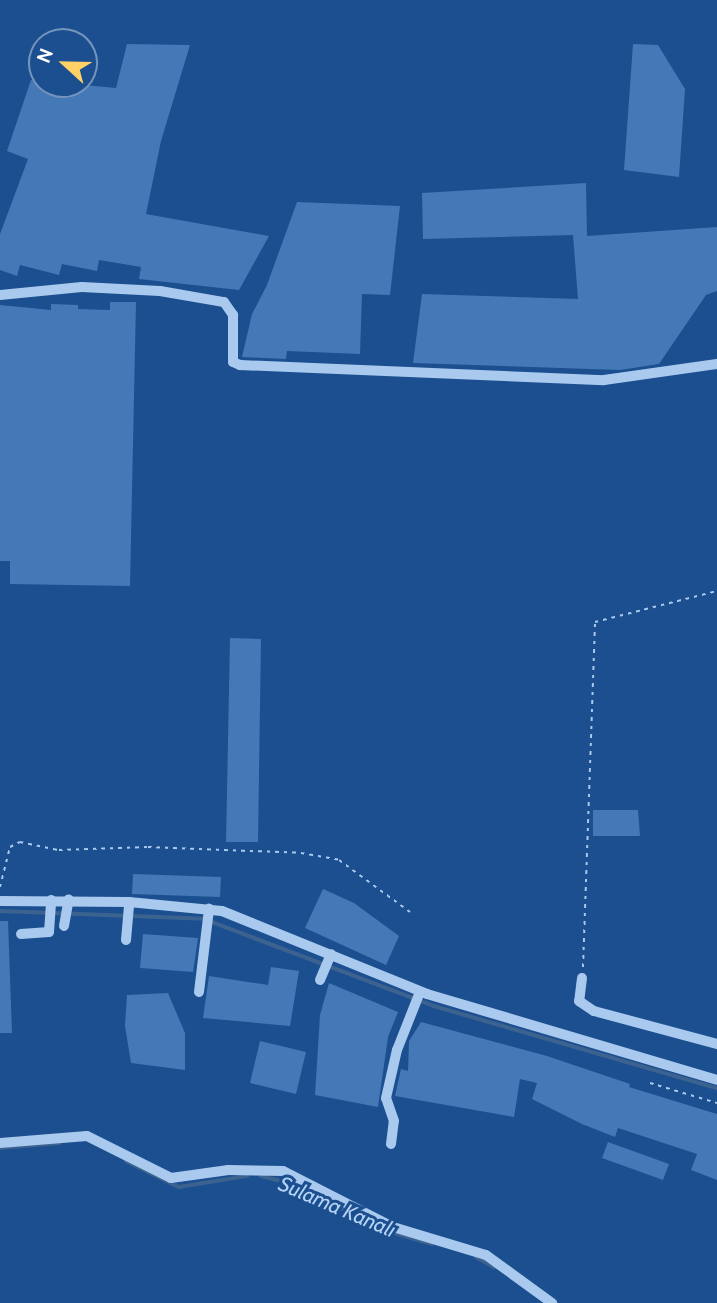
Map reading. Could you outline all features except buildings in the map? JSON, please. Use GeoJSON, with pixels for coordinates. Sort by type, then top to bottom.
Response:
{"type":"FeatureCollection","features":[{"type":"Feature","properties":{"kind":"street"},"geometry":{"type":"LineString","coordinates":[[0,295],[82,287],[160,291],[224,302],[233,315],[233,362],[240,365],[604,380],[717,364]]}},
{"type":"Feature","properties":{"kind":"street"},"geometry":{"type":"LineString","coordinates":[[0,901],[51,906],[69,902],[208,918],[330,956],[418,997],[717,1080]]}},
{"type":"Feature","properties":{"kind":"street"},"geometry":{"type":"LineString","coordinates":[[66,922],[69,902]]}},
{"type":"Feature","properties":{"kind":"street"},"geometry":{"type":"LineString","coordinates":[[21,934],[49,932],[51,906]]}},
{"type":"Feature","properties":{"kind":"street"},"geometry":{"type":"LineString","coordinates":[[126,940],[128,910]]}},
{"type":"Feature","properties":{"kind":"street"},"geometry":{"type":"LineString","coordinates":[[200,992],[208,918]]}},
{"type":"Feature","properties":{"kind":"street"},"geometry":{"type":"LineString","coordinates":[[322,976],[330,956]]}},
{"type":"Feature","properties":{"kind":"street"},"geometry":{"type":"LineString","coordinates":[[582,978],[579,1001],[594,1011],[717,1044]]}},
{"type":"Feature","properties":{"kind":"street"},"geometry":{"type":"LineString","coordinates":[[391,1144],[394,1121],[386,1098],[397,1050],[418,997]]}},
{"type":"Feature","properties":{"kind":"street"},"geometry":{"type":"LineString","coordinates":[[0,1143],[87,1136],[171,1178],[228,1170],[283,1171],[393,1227],[486,1255],[552,1303]]}},
{"type":"Feature","properties":{"kind":"path"},"geometry":{"type":"LineString","coordinates":[[582,978],[595,622],[717,592]]}},
{"type":"Feature","properties":{"kind":"path"},"geometry":{"type":"LineString","coordinates":[[0,887],[9,847],[20,842],[59,850],[148,847],[301,853],[339,860],[410,912]]}},
{"type":"Feature","properties":{"kind":"path"},"geometry":{"type":"LineString","coordinates":[[650,1083],[717,1103]]}},
{"type":"Feature","properties":{"kind":"waterway"},"geometry":{"type":"LineString","coordinates":[[0,911],[204,919],[434,1006],[717,1088]]}},
{"type":"Feature","properties":{"kind":"waterway","name":"Sulama Kanalı"},"geometry":{"type":"LineString","coordinates":[[0,1148],[60,1143]]}},
{"type":"Feature","properties":{"kind":"waterway","name":"Sulama Kanalı"},"geometry":{"type":"LineString","coordinates":[[126,1161],[179,1187],[247,1176]]}},
{"type":"Feature","properties":{"kind":"waterway","name":"Sulama Kanalı"},"geometry":{"type":"LineString","coordinates":[[261,1176],[298,1185],[380,1229],[432,1244]]}},
{"type":"Feature","properties":{"kind":"waterway","name":"Sulama Kanalı"},"geometry":{"type":"LineString","coordinates":[[476,1257],[494,1267]]}}]}
